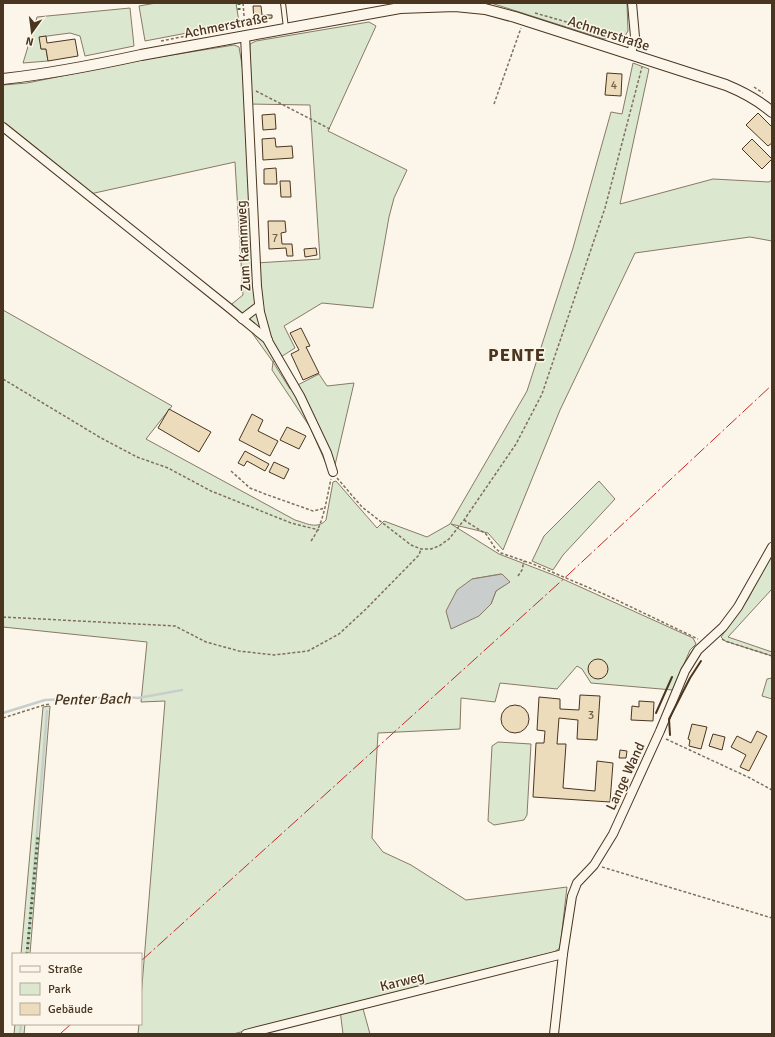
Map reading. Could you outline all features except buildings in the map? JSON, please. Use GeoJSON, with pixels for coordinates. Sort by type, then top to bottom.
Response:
{"type":"FeatureCollection","features":[{"type":"Feature","properties":{"kind":"street"},"geometry":{"type":"LineString","coordinates":[[631,54],[635,37],[632,3]]}},
{"type":"Feature","properties":{"kind":"street","name":"Achmerstraße"},"geometry":{"type":"LineString","coordinates":[[3,80],[400,8],[455,6],[485,9],[524,20],[726,85],[740,90],[762,102],[772,112]]}},
{"type":"Feature","properties":{"kind":"street","name":"Zum Kammweg"},"geometry":{"type":"LineString","coordinates":[[245,36],[259,306],[268,341],[300,396],[327,453],[333,472]]}},
{"type":"Feature","properties":{"kind":"street"},"geometry":{"type":"LineString","coordinates":[[3,127],[242,318],[268,341]]}},
{"type":"Feature","properties":{"kind":"street"},"geometry":{"type":"LineString","coordinates":[[242,318],[259,306]]}},
{"type":"Feature","properties":{"kind":"street","name":"Lange Wand"},"geometry":{"type":"LineString","coordinates":[[554,1034],[563,954],[572,896],[577,884],[594,865],[613,834],[685,671],[698,650],[723,627],[738,607],[772,547]]}},
{"type":"Feature","properties":{"kind":"street","name":"Karweg"},"geometry":{"type":"LineString","coordinates":[[246,1034],[563,954]]}},
{"type":"Feature","properties":{"kind":"lane"},"geometry":{"type":"LineString","coordinates":[[283,3],[287,28]]}},
{"type":"Feature","properties":{"kind":"path"},"geometry":{"type":"LineString","coordinates":[[243,3],[245,36]]}},
{"type":"Feature","properties":{"kind":"path"},"geometry":{"type":"LineString","coordinates":[[494,104],[524,20]]}},
{"type":"Feature","properties":{"kind":"path"},"geometry":{"type":"LineString","coordinates":[[333,472],[362,507],[411,546],[421,549],[431,549],[439,546],[449,539],[464,520],[516,444],[542,394],[605,208],[644,58]]}},
{"type":"Feature","properties":{"kind":"path"},"geometry":{"type":"LineString","coordinates":[[247,87],[330,129]]}},
{"type":"Feature","properties":{"kind":"path"},"geometry":{"type":"LineString","coordinates":[[3,380],[101,438],[137,457],[168,468],[211,490],[284,520],[306,528],[319,530]]}},
{"type":"Feature","properties":{"kind":"path"},"geometry":{"type":"LineString","coordinates":[[231,471],[250,488],[265,494],[313,511],[325,508]]}},
{"type":"Feature","properties":{"kind":"path"},"geometry":{"type":"LineString","coordinates":[[311,541],[319,530],[333,472]]}},
{"type":"Feature","properties":{"kind":"path"},"geometry":{"type":"LineString","coordinates":[[464,520],[486,534],[495,548],[501,553],[606,595],[699,639],[704,644]]}},
{"type":"Feature","properties":{"kind":"path"},"geometry":{"type":"LineString","coordinates":[[3,617],[175,626],[206,642],[239,651],[274,655],[308,651],[338,634],[366,609],[419,555],[421,549]]}},
{"type":"Feature","properties":{"kind":"path"},"geometry":{"type":"LineString","coordinates":[[518,576],[522,570],[524,561]]}},
{"type":"Feature","properties":{"kind":"path"},"geometry":{"type":"LineString","coordinates":[[715,635],[725,641],[772,656]]}},
{"type":"Feature","properties":{"kind":"path"},"geometry":{"type":"LineString","coordinates":[[3,718],[51,704]]}},
{"type":"Feature","properties":{"kind":"path"},"geometry":{"type":"LineString","coordinates":[[658,735],[750,778],[772,790]]}},
{"type":"Feature","properties":{"kind":"path"},"geometry":{"type":"LineString","coordinates":[[594,865],[615,870],[772,918]]}},
{"type":"Feature","properties":{"kind":"green space"},"geometry":{"type":"Polygon","coordinates":[[[156,3],[236,3],[240,28],[229,25],[145,41],[139,6],[156,3]]]}},
{"type":"Feature","properties":{"kind":"green space"},"geometry":{"type":"Polygon","coordinates":[[[491,3],[627,3],[628,31],[625,36],[604,39],[491,3]]]}},
{"type":"Feature","properties":{"kind":"green space"},"geometry":{"type":"Polygon","coordinates":[[[130,8],[134,46],[85,56],[80,36],[70,33],[40,37],[41,49],[46,49],[48,61],[23,63],[37,17],[130,8]]]}},
{"type":"Feature","properties":{"kind":"green space"},"geometry":{"type":"Polygon","coordinates":[[[369,22],[376,26],[328,131],[407,170],[394,198],[389,217],[373,308],[322,303],[284,326],[295,348],[273,362],[242,319],[228,307],[243,295],[235,162],[90,194],[3,124],[3,85],[27,83],[147,59],[234,45],[239,47],[248,101],[250,44],[256,41],[369,22]],[[248,104],[256,263],[320,259],[310,105],[248,104]]]}},
{"type":"Feature","properties":{"kind":"green space"},"geometry":{"type":"Polygon","coordinates":[[[633,63],[649,69],[620,204],[713,179],[769,182],[772,180],[772,241],[750,237],[635,253],[560,410],[503,550],[488,533],[451,524],[499,554],[556,576],[693,638],[696,644],[690,650],[673,690],[591,683],[582,669],[577,666],[557,689],[500,683],[495,702],[461,698],[460,729],[378,733],[372,838],[383,852],[411,865],[466,900],[567,887],[560,948],[554,952],[233,1034],[138,1034],[139,1025],[142,1025],[142,986],[165,701],[141,702],[147,642],[3,627],[3,310],[172,406],[146,439],[295,520],[315,525],[323,523],[326,520],[333,482],[336,481],[377,528],[384,521],[427,537],[450,524],[527,391],[573,248],[611,112],[622,114],[633,63]],[[501,574],[472,579],[491,604],[496,591],[509,582],[501,574]]]}},
{"type":"Feature","properties":{"kind":"green space"},"geometry":{"type":"Polygon","coordinates":[[[273,362],[290,389],[319,374],[327,386],[354,383],[335,465],[327,466],[310,427],[272,370],[273,362]]]}},
{"type":"Feature","properties":{"kind":"green space"},"geometry":{"type":"Polygon","coordinates":[[[599,481],[615,499],[563,555],[553,570],[532,561],[544,536],[599,481]]]}},
{"type":"Feature","properties":{"kind":"green space"},"geometry":{"type":"Polygon","coordinates":[[[772,553],[772,589],[728,637],[772,652],[772,656],[725,641],[721,637],[748,599],[772,553]]]}},
{"type":"Feature","properties":{"kind":"green space"},"geometry":{"type":"Polygon","coordinates":[[[772,678],[772,699],[762,696],[767,679],[772,678]]]}},
{"type":"Feature","properties":{"kind":"green space"},"geometry":{"type":"Polygon","coordinates":[[[50,706],[30,953],[21,953],[43,707],[50,706]]]}},
{"type":"Feature","properties":{"kind":"green space"},"geometry":{"type":"Polygon","coordinates":[[[498,742],[531,744],[527,815],[524,820],[494,825],[488,821],[492,746],[498,742]]]}},
{"type":"Feature","properties":{"kind":"green space"},"geometry":{"type":"Polygon","coordinates":[[[362,1005],[370,1034],[343,1034],[340,1010],[362,1005]]]}},
{"type":"Feature","properties":{"kind":"green space"},"geometry":{"type":"Polygon","coordinates":[[[15,1025],[25,1025],[24,1034],[14,1034],[15,1025]]]}},
{"type":"Feature","properties":{"kind":"shaded area"},"geometry":{"type":"Polygon","coordinates":[[[502,574],[510,582],[496,591],[491,604],[479,616],[451,629],[446,611],[457,590],[472,579],[502,574]]]}},
{"type":"Feature","properties":{"kind":"waterway","name":"Penter Bach"},"geometry":{"type":"LineString","coordinates":[[3,713],[45,700],[126,697],[138,698],[182,690]]}},
{"type":"Feature","properties":{"kind":"waterway"},"geometry":{"type":"LineString","coordinates":[[27,953],[47,711]]}},
{"type":"Feature","properties":{"kind":"waterway"},"geometry":{"type":"LineString","coordinates":[[20,1034],[21,1025]]}},
{"type":"Feature","properties":{"kind":"hedge"},"geometry":{"type":"LineString","coordinates":[[239,3],[239,12]]}},
{"type":"Feature","properties":{"kind":"hedge"},"geometry":{"type":"LineString","coordinates":[[69,701],[95,701]]}},
{"type":"Feature","properties":{"kind":"hedge"},"geometry":{"type":"LineString","coordinates":[[27,953],[38,836]]}},
{"type":"Feature","properties":{"kind":"wall"},"geometry":{"type":"LineString","coordinates":[[670,735],[669,719],[690,678],[701,661]]}},
{"type":"Feature","properties":{"kind":"wall"},"geometry":{"type":"LineString","coordinates":[[656,713],[672,677]]}},
{"type":"Feature","properties":{"kind":"power"},"geometry":{"type":"LineString","coordinates":[[142,960],[569,574],[772,385]]}},
{"type":"Feature","properties":{"kind":"power"},"geometry":{"type":"LineString","coordinates":[[60,1034],[70,1025]]}},
{"type":"Feature","properties":{"kind":"district","name":"PENTE"},"geometry":{"type":"Point","coordinates":[517,355]}}]}
